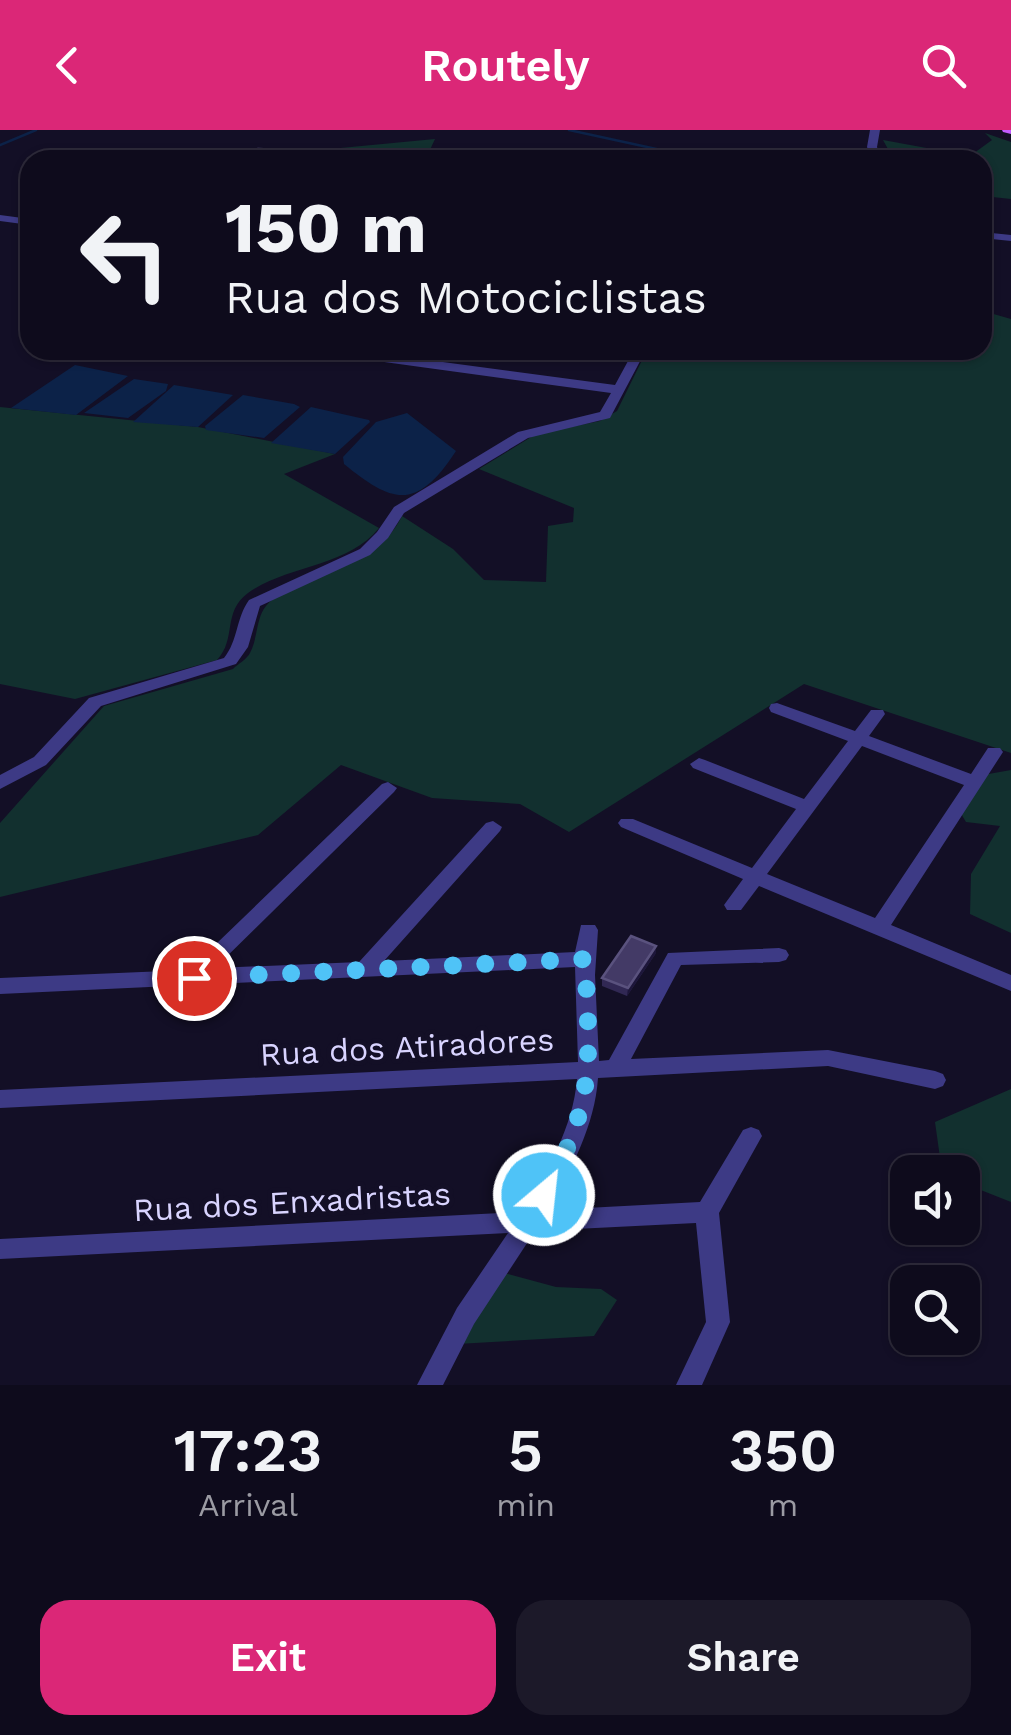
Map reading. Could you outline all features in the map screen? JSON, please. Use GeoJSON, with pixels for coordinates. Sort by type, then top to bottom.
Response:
{"type":"FeatureCollection","features":[{"type":"Feature","properties":{"kind":"street"},"geometry":{"type":"LineString","coordinates":[[400,360],[620,390]]}},
{"type":"Feature","properties":{"kind":"street"},"geometry":{"type":"LineString","coordinates":[[0,782],[40,761],[96,702],[230,661],[242,648],[246,614],[254,603],[365,552],[384,535],[399,510],[524,435],[605,415],[635,360]]}},
{"type":"Feature","properties":{"kind":"street"},"geometry":{"type":"LineString","coordinates":[[777,708],[974,782]]}},
{"type":"Feature","properties":{"kind":"street"},"geometry":{"type":"LineString","coordinates":[[734,904],[877,714]]}},
{"type":"Feature","properties":{"kind":"street"},"geometry":{"type":"LineString","coordinates":[[879,928],[994,752]]}},
{"type":"Feature","properties":{"kind":"street"},"geometry":{"type":"LineString","coordinates":[[699,764],[807,807]]}},
{"type":"Feature","properties":{"kind":"street"},"geometry":{"type":"LineString","coordinates":[[194,978],[388,788]]}},
{"type":"Feature","properties":{"kind":"street"},"geometry":{"type":"LineString","coordinates":[[627,823],[1011,983]]}},
{"type":"Feature","properties":{"kind":"street"},"geometry":{"type":"LineString","coordinates":[[364,970],[493,827]]}},
{"type":"Feature","properties":{"kind":"street"},"geometry":{"type":"LineString","coordinates":[[430,1385],[448,1346],[528,1222],[573,1137],[590,1071],[585,959],[588,930]]}},
{"type":"Feature","properties":{"kind":"street"},"geometry":{"type":"LineString","coordinates":[[615,1070],[675,958],[779,954]]}},
{"type":"Feature","properties":{"kind":"street"},"geometry":{"type":"LineString","coordinates":[[0,986],[585,959]]}},
{"type":"Feature","properties":{"kind":"street","name":"Rua dos Atiradores"},"geometry":{"type":"LineString","coordinates":[[0,1099],[828,1058],[935,1080]]}},
{"type":"Feature","properties":{"kind":"street"},"geometry":{"type":"LineString","coordinates":[[689,1385],[718,1322],[707,1212],[752,1136]]}},
{"type":"Feature","properties":{"kind":"street","name":"Rua dos Enxadristas"},"geometry":{"type":"LineString","coordinates":[[0,1250],[707,1212]]}},
{"type":"Feature","properties":{"kind":"green space"},"geometry":{"type":"Polygon","coordinates":[[[985,133],[1011,142],[1011,199],[992,197],[992,150],[978,150],[992,140],[985,133]]]}},
{"type":"Feature","properties":{"kind":"green space"},"geometry":{"type":"Polygon","coordinates":[[[435,139],[430,150],[330,149],[435,139]]]}},
{"type":"Feature","properties":{"kind":"green space"},"geometry":{"type":"Polygon","coordinates":[[[883,140],[937,150],[888,150],[883,140]]]}},
{"type":"Feature","properties":{"kind":"green space"},"geometry":{"type":"Polygon","coordinates":[[[992,314],[1011,319],[1011,753],[804,684],[569,832],[520,804],[432,798],[341,765],[258,835],[0,897],[0,823],[104,706],[233,669],[250,653],[260,616],[268,603],[378,547],[402,516],[453,549],[484,580],[546,582],[548,526],[573,522],[574,508],[479,469],[536,434],[600,421],[617,411],[642,360],[992,360],[992,314]]]}},
{"type":"Feature","properties":{"kind":"green space"},"geometry":{"type":"Polygon","coordinates":[[[0,407],[198,427],[335,454],[284,474],[379,528],[351,551],[248,593],[235,609],[227,643],[217,660],[75,699],[0,684],[0,407]]]}},
{"type":"Feature","properties":{"kind":"green space"},"geometry":{"type":"Polygon","coordinates":[[[1011,770],[1011,933],[970,914],[971,874],[1000,826],[966,822],[960,812],[983,775],[1011,770]]]}},
{"type":"Feature","properties":{"kind":"green space"},"geometry":{"type":"Polygon","coordinates":[[[1011,1089],[1011,1202],[980,1190],[980,1155],[940,1155],[935,1122],[1011,1089]]]}},
{"type":"Feature","properties":{"kind":"green space"},"geometry":{"type":"Polygon","coordinates":[[[504,1273],[556,1287],[601,1289],[617,1300],[594,1336],[457,1344],[504,1273]]]}},
{"type":"Feature","properties":{"kind":"water"},"geometry":{"type":"Polygon","coordinates":[[[75,365],[128,376],[76,415],[11,408],[75,365]]]}},
{"type":"Feature","properties":{"kind":"water"},"geometry":{"type":"Polygon","coordinates":[[[134,379],[168,384],[166,391],[128,418],[84,413],[134,379]]]}},
{"type":"Feature","properties":{"kind":"water"},"geometry":{"type":"Polygon","coordinates":[[[174,385],[233,395],[198,427],[133,422],[174,385]]]}},
{"type":"Feature","properties":{"kind":"water"},"geometry":{"type":"Polygon","coordinates":[[[243,395],[300,407],[264,438],[206,430],[205,426],[243,395]]]}},
{"type":"Feature","properties":{"kind":"water"},"geometry":{"type":"Polygon","coordinates":[[[311,407],[370,422],[335,454],[271,443],[311,407]]]}},
{"type":"Feature","properties":{"kind":"water"},"geometry":{"type":"Polygon","coordinates":[[[407,413],[456,451],[429,484],[404,495],[377,487],[344,464],[343,457],[376,422],[407,413]]]}},
{"type":"Feature","properties":{"kind":"building"},"geometry":{"type":"Polygon","coordinates":[[[631,936],[656,946],[628,988],[602,978],[631,936]]]}},
{"type":"Feature","properties":{"kind":"waterway"},"geometry":{"type":"LineString","coordinates":[[0,145],[36,130]]}},
{"type":"Feature","properties":{"kind":"waterway"},"geometry":{"type":"LineString","coordinates":[[569,130],[661,150]]}},
{"type":"Feature","properties":{"kind":"route"},"geometry":{"type":"LineString","coordinates":[[194,978],[585,959],[590,1071],[582,1112],[544,1195]]}}]}
